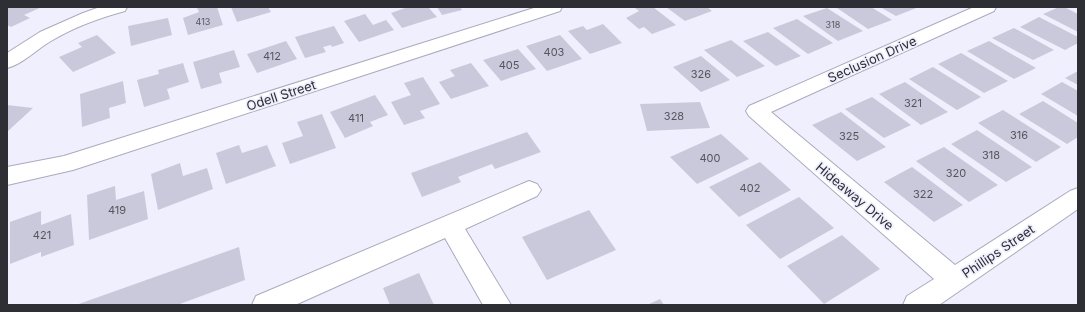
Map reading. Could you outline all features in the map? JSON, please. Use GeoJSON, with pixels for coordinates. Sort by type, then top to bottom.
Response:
{"type":"FeatureCollection","features":[{"type":"Feature","properties":{"kind":"street"},"geometry":{"type":"LineString","coordinates":[[7,62],[36,41],[57,30],[95,13],[119,7]]}},
{"type":"Feature","properties":{"kind":"street","name":"Odell Street"},"geometry":{"type":"LineString","coordinates":[[7,176],[65,164],[554,7]]}},
{"type":"Feature","properties":{"kind":"street","name":"Seclusion Drive"},"geometry":{"type":"LineString","coordinates":[[756,111],[988,7]]}},
{"type":"Feature","properties":{"kind":"street","name":"Hideaway Drive"},"geometry":{"type":"LineString","coordinates":[[756,111],[954,280]]}},
{"type":"Feature","properties":{"kind":"street"},"geometry":{"type":"LineString","coordinates":[[266,305],[529,190]]}},
{"type":"Feature","properties":{"kind":"street","name":"Phillips Street"},"geometry":{"type":"LineString","coordinates":[[918,305],[1075,202]]}},
{"type":"Feature","properties":{"kind":"street"},"geometry":{"type":"LineString","coordinates":[[450,225],[497,305]]}},
{"type":"Feature","properties":{"kind":"building"},"geometry":{"type":"Polygon","coordinates":[[[7,7],[42,7],[24,15],[30,18],[11,27],[7,25],[7,7]]]}},
{"type":"Feature","properties":{"kind":"building"},"geometry":{"type":"Polygon","coordinates":[[[217,7],[223,25],[188,35],[183,18],[199,12],[197,8],[217,7]]]}},
{"type":"Feature","properties":{"kind":"building"},"geometry":{"type":"Polygon","coordinates":[[[231,7],[268,7],[271,12],[237,22],[231,7]]]}},
{"type":"Feature","properties":{"kind":"building"},"geometry":{"type":"Polygon","coordinates":[[[408,7],[428,7],[437,17],[402,28],[391,13],[408,7]]]}},
{"type":"Feature","properties":{"kind":"building"},"geometry":{"type":"Polygon","coordinates":[[[437,7],[460,7],[462,10],[442,15],[437,7]]]}},
{"type":"Feature","properties":{"kind":"building"},"geometry":{"type":"Polygon","coordinates":[[[653,7],[676,25],[652,34],[644,27],[639,29],[626,18],[639,11],[635,8],[653,7]]]}},
{"type":"Feature","properties":{"kind":"building"},"geometry":{"type":"Polygon","coordinates":[[[666,7],[707,7],[712,11],[685,21],[666,7]]]}},
{"type":"Feature","properties":{"kind":"building"},"geometry":{"type":"Polygon","coordinates":[[[871,7],[892,20],[868,29],[837,8],[871,7]]]}},
{"type":"Feature","properties":{"kind":"building"},"geometry":{"type":"Polygon","coordinates":[[[880,7],[919,7],[896,16],[880,7]]]}},
{"type":"Feature","properties":{"kind":"building"},"geometry":{"type":"Polygon","coordinates":[[[1059,7],[1064,7],[1078,14],[1078,32],[1043,14],[1059,7]]]}},
{"type":"Feature","properties":{"kind":"building"},"geometry":{"type":"Polygon","coordinates":[[[827,8],[863,31],[838,41],[803,16],[827,8]]]}},
{"type":"Feature","properties":{"kind":"building"},"geometry":{"type":"Polygon","coordinates":[[[365,14],[373,25],[386,20],[394,30],[359,42],[344,21],[365,14]]]}},
{"type":"Feature","properties":{"kind":"building"},"geometry":{"type":"Polygon","coordinates":[[[1039,17],[1078,37],[1078,43],[1065,50],[1020,27],[1039,17]]]}},
{"type":"Feature","properties":{"kind":"building"},"geometry":{"type":"Polygon","coordinates":[[[168,18],[172,35],[131,46],[128,26],[168,18]]]}},
{"type":"Feature","properties":{"kind":"building"},"geometry":{"type":"Polygon","coordinates":[[[797,19],[833,43],[808,54],[773,28],[797,19]]]}},
{"type":"Feature","properties":{"kind":"building"},"geometry":{"type":"Polygon","coordinates":[[[603,24],[622,43],[590,54],[568,31],[583,26],[587,30],[603,24]]]}},
{"type":"Feature","properties":{"kind":"building"},"geometry":{"type":"Polygon","coordinates":[[[334,26],[344,43],[332,47],[331,45],[323,47],[326,52],[305,58],[295,37],[334,26]]]}},
{"type":"Feature","properties":{"kind":"building"},"geometry":{"type":"Polygon","coordinates":[[[1014,28],[1054,50],[1033,60],[992,38],[1014,28]]]}},
{"type":"Feature","properties":{"kind":"building"},"geometry":{"type":"Polygon","coordinates":[[[768,32],[801,56],[776,66],[743,41],[768,32]]]}},
{"type":"Feature","properties":{"kind":"building"},"geometry":{"type":"Polygon","coordinates":[[[97,35],[116,53],[73,72],[59,57],[82,47],[78,43],[97,35]]]}},
{"type":"Feature","properties":{"kind":"building"},"geometry":{"type":"Polygon","coordinates":[[[560,35],[582,59],[547,71],[526,46],[560,35]]]}},
{"type":"Feature","properties":{"kind":"building"},"geometry":{"type":"Polygon","coordinates":[[[731,40],[765,66],[737,77],[704,50],[731,40]]]}},
{"type":"Feature","properties":{"kind":"building"},"geometry":{"type":"Polygon","coordinates":[[[286,41],[297,59],[257,73],[247,54],[286,41]]]}},
{"type":"Feature","properties":{"kind":"building"},"geometry":{"type":"Polygon","coordinates":[[[989,41],[1036,68],[1014,79],[967,51],[989,41]]]}},
{"type":"Feature","properties":{"kind":"building"},"geometry":{"type":"Polygon","coordinates":[[[518,49],[536,69],[501,81],[483,60],[518,49]]]}},
{"type":"Feature","properties":{"kind":"building"},"geometry":{"type":"Polygon","coordinates":[[[234,50],[240,67],[219,73],[222,83],[201,89],[193,62],[234,50]]]}},
{"type":"Feature","properties":{"kind":"building"},"geometry":{"type":"Polygon","coordinates":[[[961,53],[1008,81],[984,93],[938,64],[961,53]]]}},
{"type":"Feature","properties":{"kind":"building"},"geometry":{"type":"Polygon","coordinates":[[[701,56],[730,80],[701,92],[673,67],[701,56]]]}},
{"type":"Feature","properties":{"kind":"building"},"geometry":{"type":"Polygon","coordinates":[[[183,63],[189,82],[167,89],[170,99],[144,107],[137,80],[159,74],[158,70],[183,63]]]}},
{"type":"Feature","properties":{"kind":"building"},"geometry":{"type":"Polygon","coordinates":[[[471,63],[489,86],[451,99],[439,82],[455,76],[450,70],[471,63]]]}},
{"type":"Feature","properties":{"kind":"building"},"geometry":{"type":"Polygon","coordinates":[[[933,67],[981,97],[957,110],[909,79],[933,67]]]}},
{"type":"Feature","properties":{"kind":"building"},"geometry":{"type":"Polygon","coordinates":[[[1078,71],[1078,85],[1065,78],[1078,71]]]}},
{"type":"Feature","properties":{"kind":"building"},"geometry":{"type":"Polygon","coordinates":[[[423,77],[440,104],[420,111],[425,118],[404,125],[391,102],[411,95],[404,83],[423,77]]]}},
{"type":"Feature","properties":{"kind":"building"},"geometry":{"type":"Polygon","coordinates":[[[123,81],[126,103],[109,108],[110,118],[82,127],[80,94],[123,81]]]}},
{"type":"Feature","properties":{"kind":"building"},"geometry":{"type":"Polygon","coordinates":[[[905,82],[948,112],[921,125],[879,94],[905,82]]]}},
{"type":"Feature","properties":{"kind":"building"},"geometry":{"type":"Polygon","coordinates":[[[1062,82],[1078,91],[1078,116],[1041,94],[1062,82]]]}},
{"type":"Feature","properties":{"kind":"building"},"geometry":{"type":"Polygon","coordinates":[[[375,95],[388,115],[370,122],[373,126],[345,138],[330,112],[375,95]]]}},
{"type":"Feature","properties":{"kind":"building"},"geometry":{"type":"Polygon","coordinates":[[[872,97],[911,125],[884,138],[845,109],[872,97]]]}},
{"type":"Feature","properties":{"kind":"building"},"geometry":{"type":"Polygon","coordinates":[[[1043,101],[1078,123],[1078,137],[1067,144],[1019,114],[1043,101]]]}},
{"type":"Feature","properties":{"kind":"building"},"geometry":{"type":"Polygon","coordinates":[[[700,102],[710,128],[647,131],[640,104],[700,102]]]}},
{"type":"Feature","properties":{"kind":"building"},"geometry":{"type":"Polygon","coordinates":[[[7,105],[33,108],[7,132],[7,105]]]}},
{"type":"Feature","properties":{"kind":"building"},"geometry":{"type":"Polygon","coordinates":[[[1003,110],[1061,147],[1036,162],[978,123],[1003,110]]]}},
{"type":"Feature","properties":{"kind":"building"},"geometry":{"type":"Polygon","coordinates":[[[841,112],[886,147],[857,161],[812,125],[841,112]]]}},
{"type":"Feature","properties":{"kind":"building"},"geometry":{"type":"Polygon","coordinates":[[[322,114],[336,148],[290,164],[282,143],[303,136],[297,122],[322,114]]]}},
{"type":"Feature","properties":{"kind":"building"},"geometry":{"type":"Polygon","coordinates":[[[977,130],[1032,167],[1006,182],[951,144],[977,130]]]}},
{"type":"Feature","properties":{"kind":"building"},"geometry":{"type":"Polygon","coordinates":[[[527,132],[541,152],[495,169],[492,164],[458,177],[461,182],[422,197],[411,173],[527,132]]]}},
{"type":"Feature","properties":{"kind":"building"},"geometry":{"type":"Polygon","coordinates":[[[721,134],[749,159],[697,184],[670,157],[721,134]]]}},
{"type":"Feature","properties":{"kind":"building"},"geometry":{"type":"Polygon","coordinates":[[[239,145],[242,153],[267,145],[276,166],[226,184],[216,153],[239,145]]]}},
{"type":"Feature","properties":{"kind":"building"},"geometry":{"type":"Polygon","coordinates":[[[944,147],[998,185],[969,202],[916,161],[944,147]]]}},
{"type":"Feature","properties":{"kind":"building"},"geometry":{"type":"Polygon","coordinates":[[[760,162],[791,190],[739,217],[709,187],[760,162]]]}},
{"type":"Feature","properties":{"kind":"building"},"geometry":{"type":"Polygon","coordinates":[[[180,163],[183,176],[207,168],[213,189],[158,210],[151,174],[180,163]]]}},
{"type":"Feature","properties":{"kind":"building"},"geometry":{"type":"Polygon","coordinates":[[[912,167],[963,205],[934,222],[884,182],[912,167]]]}},
{"type":"Feature","properties":{"kind":"building"},"geometry":{"type":"Polygon","coordinates":[[[115,186],[116,200],[144,191],[148,219],[89,240],[87,195],[115,186]]]}},
{"type":"Feature","properties":{"kind":"building"},"geometry":{"type":"Polygon","coordinates":[[[799,197],[834,228],[780,259],[746,225],[799,197]]]}},
{"type":"Feature","properties":{"kind":"building"},"geometry":{"type":"Polygon","coordinates":[[[589,210],[616,250],[547,280],[522,237],[589,210]]]}},
{"type":"Feature","properties":{"kind":"building"},"geometry":{"type":"Polygon","coordinates":[[[41,211],[41,225],[71,214],[74,245],[41,257],[41,252],[10,264],[10,222],[41,211]]]}},
{"type":"Feature","properties":{"kind":"building"},"geometry":{"type":"Polygon","coordinates":[[[842,235],[880,269],[824,304],[787,266],[842,235]]]}},
{"type":"Feature","properties":{"kind":"building"},"geometry":{"type":"Polygon","coordinates":[[[239,247],[245,280],[177,305],[76,305],[239,247]]]}},
{"type":"Feature","properties":{"kind":"building"},"geometry":{"type":"Polygon","coordinates":[[[419,273],[434,305],[390,305],[383,288],[419,273]]]}},
{"type":"Feature","properties":{"kind":"building"},"geometry":{"type":"Polygon","coordinates":[[[660,299],[664,305],[647,305],[660,299]]]}}]}
